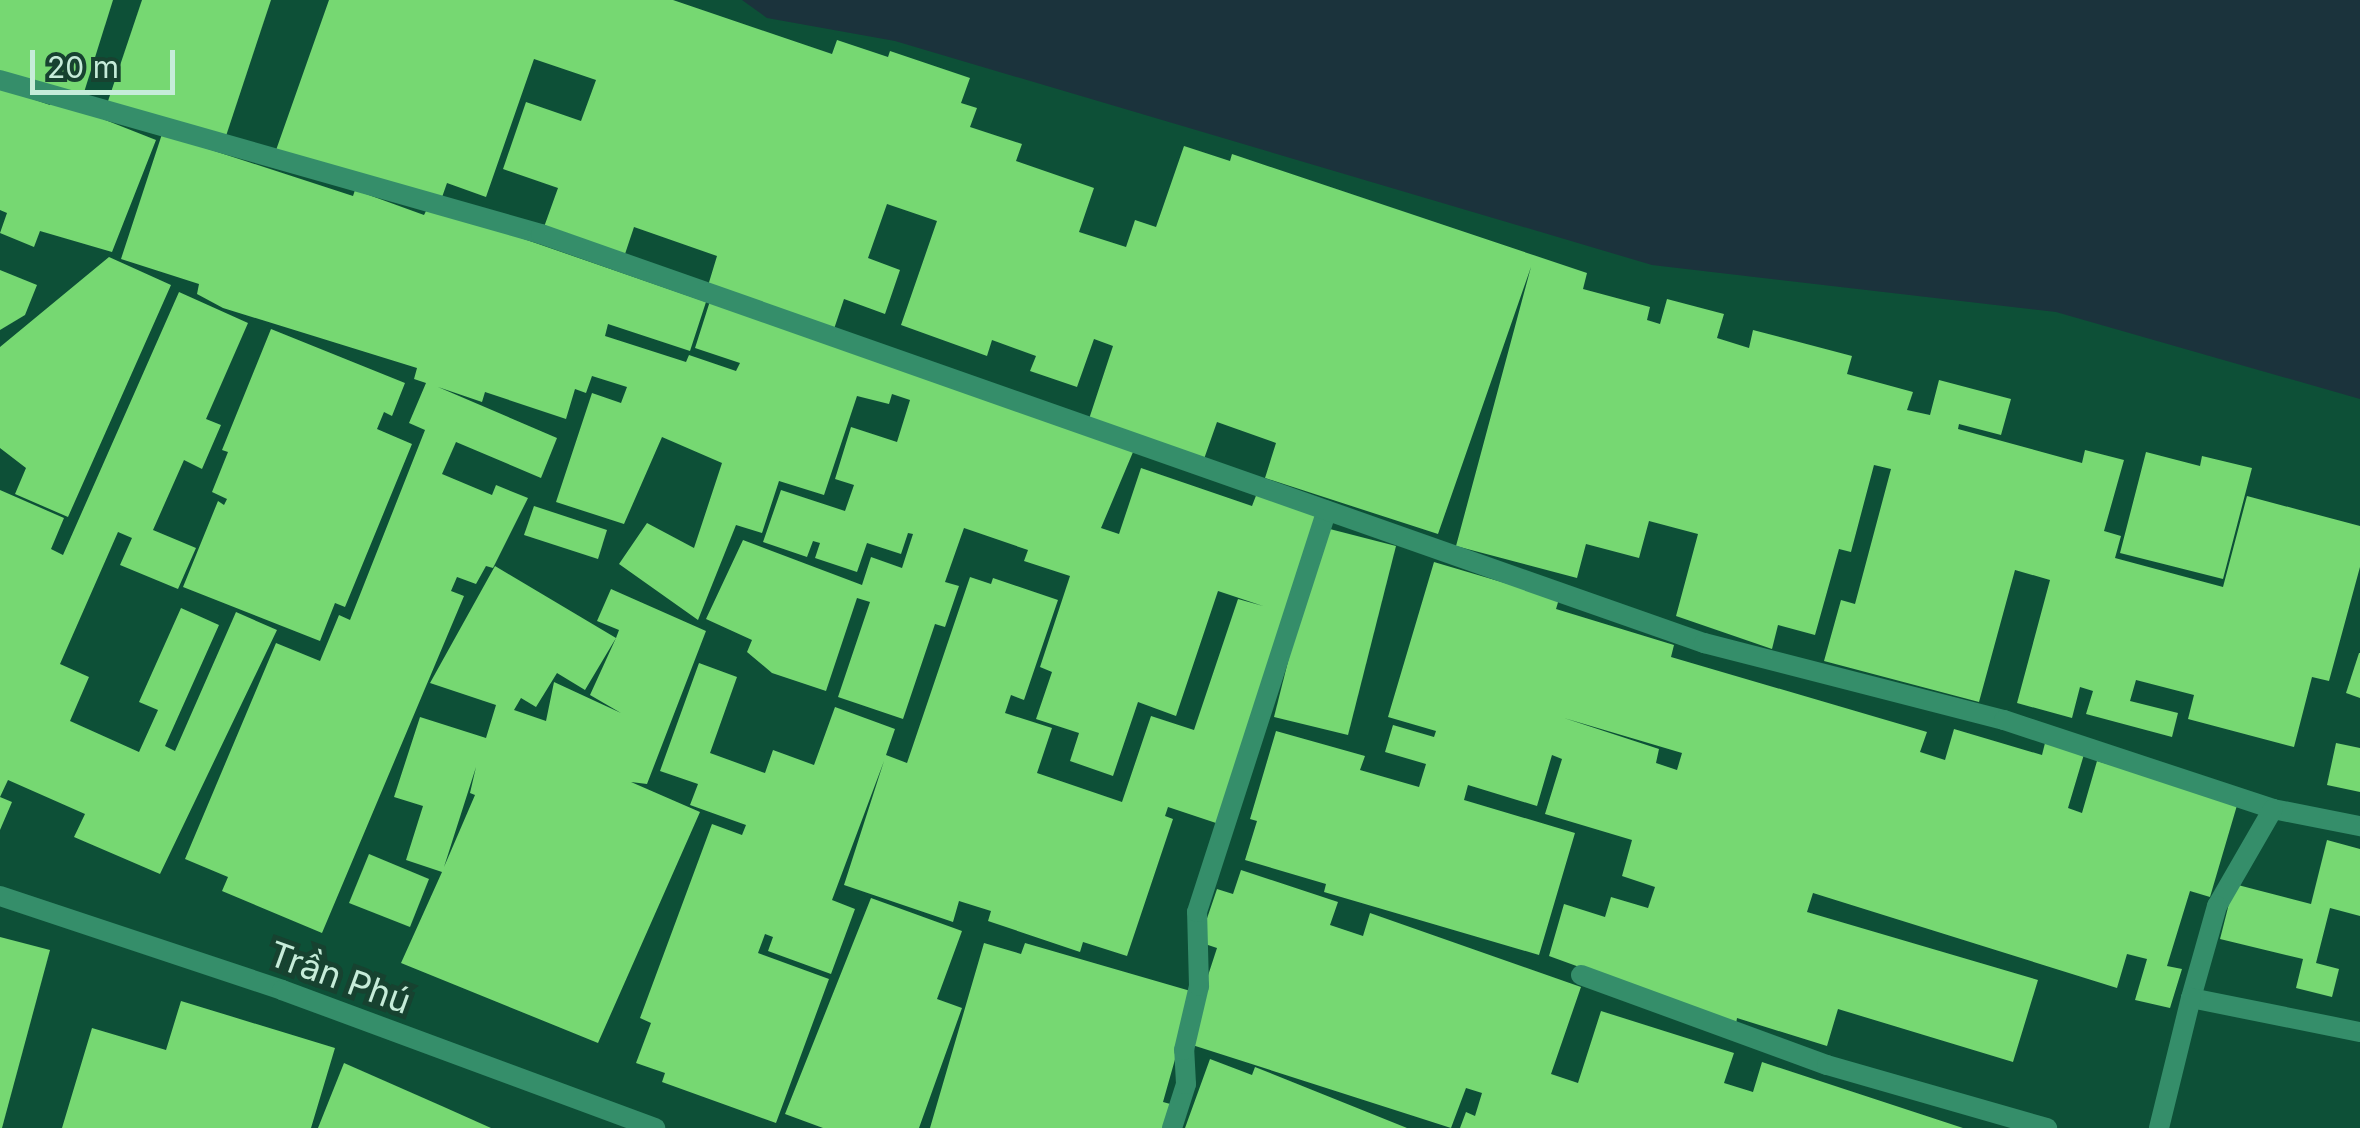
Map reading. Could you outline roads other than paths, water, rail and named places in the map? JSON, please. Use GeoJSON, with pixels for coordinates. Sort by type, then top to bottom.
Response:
{"type":"FeatureCollection","features":[{"type":"Feature","properties":{"kind":"street"},"geometry":{"type":"LineString","coordinates":[[0,80],[541,234],[1704,643],[2004,720],[2273,809],[2360,826]]}},
{"type":"Feature","properties":{"kind":"street"},"geometry":{"type":"LineString","coordinates":[[1172,1128],[1186,1084],[1184,1050],[1199,986],[1197,912],[1327,510]]}},
{"type":"Feature","properties":{"kind":"street"},"geometry":{"type":"LineString","coordinates":[[2159,1128],[2217,906],[2273,809]]}},
{"type":"Feature","properties":{"kind":"street","name":"Trần Phú"},"geometry":{"type":"LineString","coordinates":[[0,896],[282,990],[656,1128]]}},
{"type":"Feature","properties":{"kind":"street"},"geometry":{"type":"LineString","coordinates":[[1581,975],[1827,1066],[2048,1128]]}},
{"type":"Feature","properties":{"kind":"street"},"geometry":{"type":"LineString","coordinates":[[2191,998],[2360,1032]]}},
{"type":"Feature","properties":{"kind":"water"},"geometry":{"type":"Polygon","coordinates":[[[742,0],[2360,0],[2360,399],[2056,312],[1652,265],[895,41],[767,18],[742,0]]]}}]}
